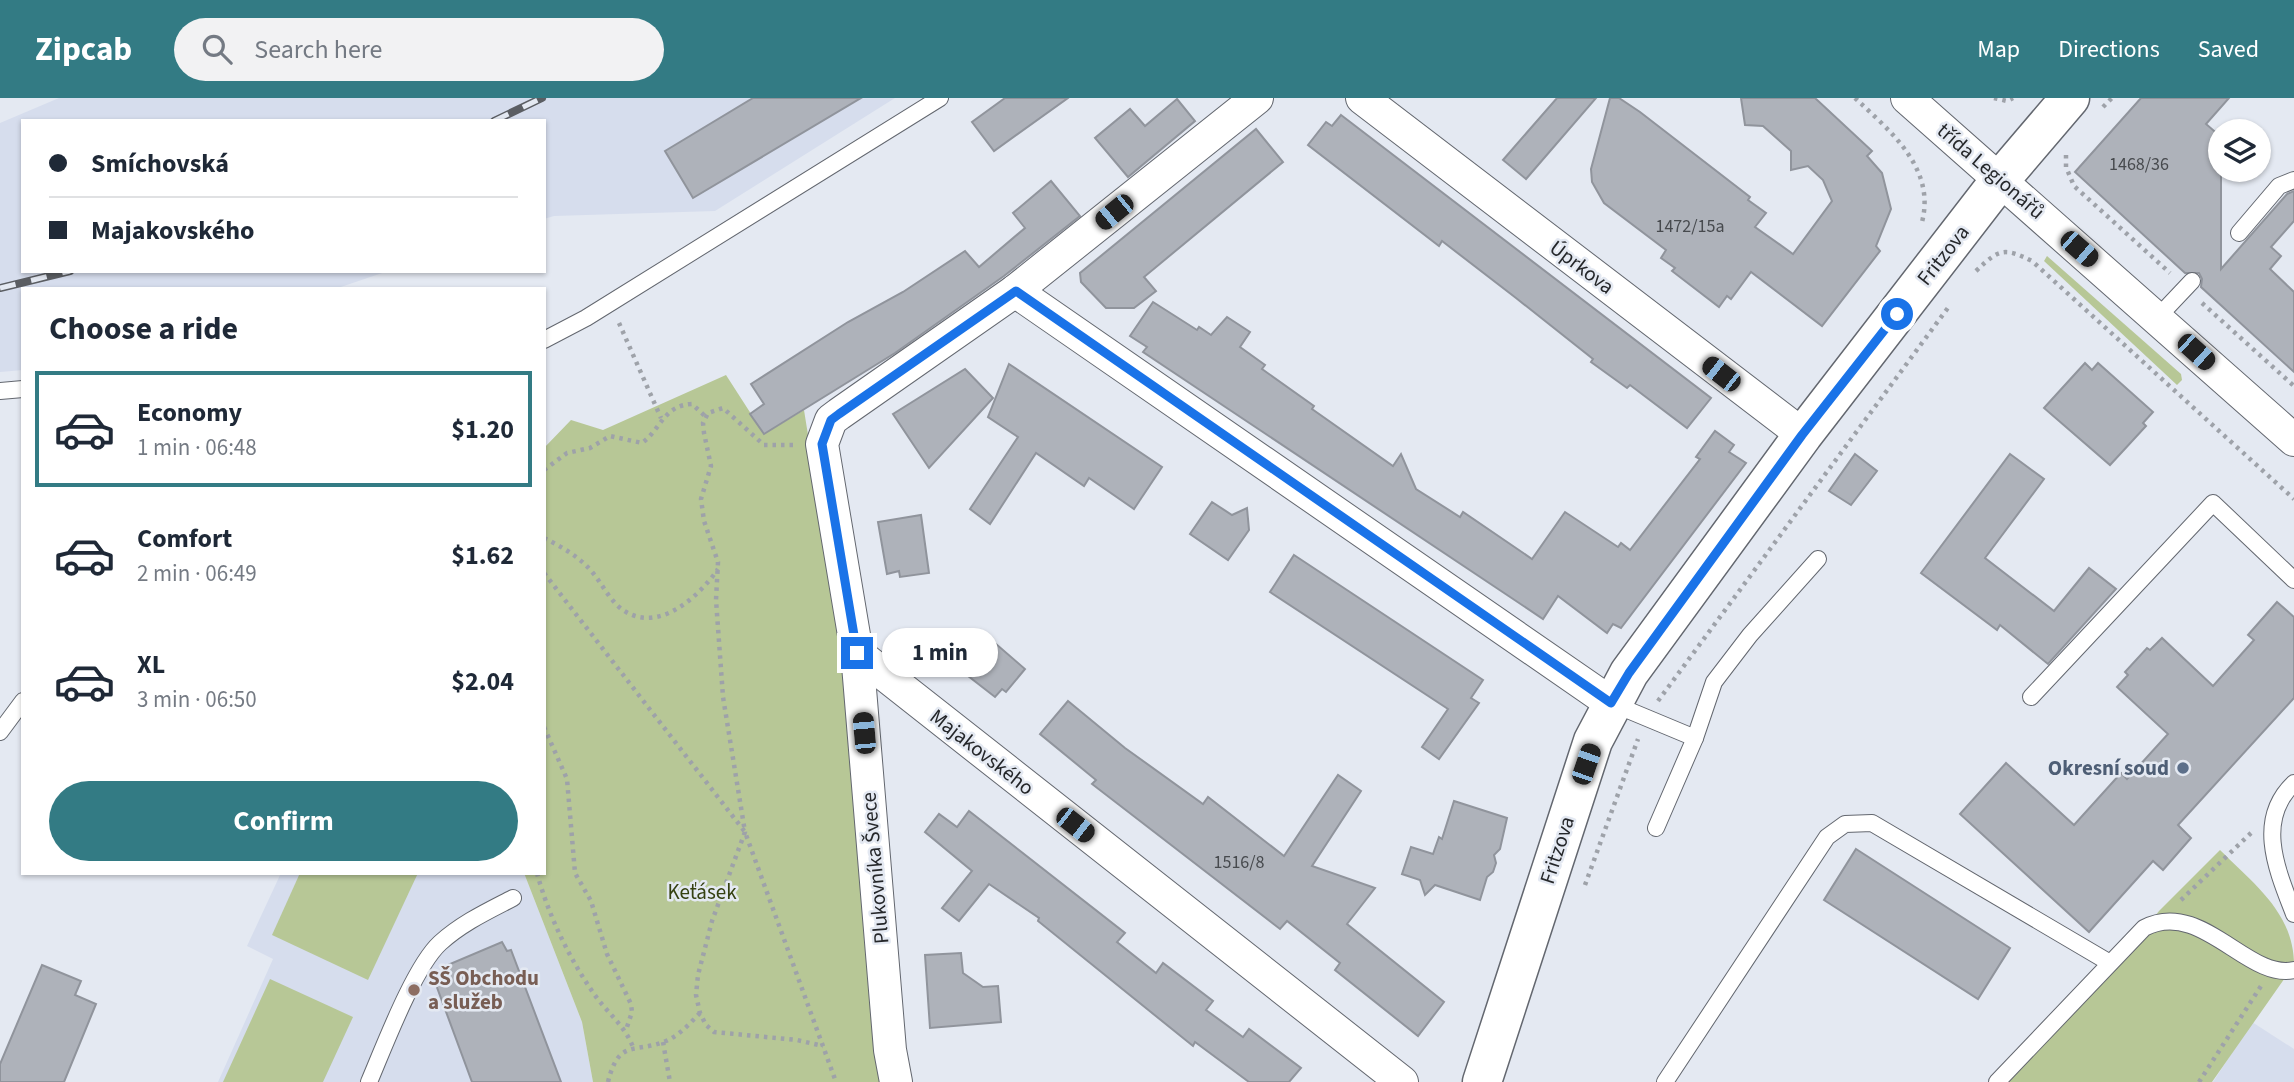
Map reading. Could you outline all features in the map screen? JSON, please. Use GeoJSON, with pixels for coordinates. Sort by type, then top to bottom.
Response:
{"type":"FeatureCollection","features":[{"type":"Feature","properties":{"kind":"street"},"geometry":{"type":"LineString","coordinates":[[857,653],[822,444],[831,420],[1016,291],[1257,98]]}},
{"type":"Feature","properties":{"kind":"street","name":"Úprkova"},"geometry":{"type":"LineString","coordinates":[[1362,98],[1802,435]]}},
{"type":"Feature","properties":{"kind":"street","name":"třída Legionářů"},"geometry":{"type":"LineString","coordinates":[[1907,98],[2294,440]]}},
{"type":"Feature","properties":{"kind":"street","name":"Fritzova"},"geometry":{"type":"LineString","coordinates":[[1482,1082],[1593,741],[1611,703],[1629,673],[1802,435],[2000,180],[2070,98]]}},
{"type":"Feature","properties":{"kind":"street"},"geometry":{"type":"LineString","coordinates":[[1016,291],[1611,703]]}},
{"type":"Feature","properties":{"kind":"street","name":"Plukovníka Švece"},"geometry":{"type":"LineString","coordinates":[[857,653],[890,1050],[896,1082]]}},
{"type":"Feature","properties":{"kind":"street","name":"Majakovského"},"geometry":{"type":"LineString","coordinates":[[857,653],[1402,1082]]}},
{"type":"Feature","properties":{"kind":"lane"},"geometry":{"type":"LineString","coordinates":[[546,339],[610,303],[940,98]]}},
{"type":"Feature","properties":{"kind":"lane"},"geometry":{"type":"LineString","coordinates":[[2239,233],[2279,187],[2294,180]]}},
{"type":"Feature","properties":{"kind":"lane"},"geometry":{"type":"LineString","coordinates":[[2157,317],[2189,284]]}},
{"type":"Feature","properties":{"kind":"lane"},"geometry":{"type":"LineString","coordinates":[[0,391],[21,389]]}},
{"type":"Feature","properties":{"kind":"lane"},"geometry":{"type":"LineString","coordinates":[[2031,698],[2213,503],[2294,580]]}},
{"type":"Feature","properties":{"kind":"lane"},"geometry":{"type":"LineString","coordinates":[[1656,828],[1695,738],[1714,682],[1750,635],[1818,559]]}},
{"type":"Feature","properties":{"kind":"lane"},"geometry":{"type":"LineString","coordinates":[[1611,703],[1695,738]]}},
{"type":"Feature","properties":{"kind":"lane"},"geometry":{"type":"LineString","coordinates":[[0,732],[21,704]]}},
{"type":"Feature","properties":{"kind":"lane"},"geometry":{"type":"LineString","coordinates":[[2294,783],[2275,805],[2271,819],[2279,870],[2294,914]]}},
{"type":"Feature","properties":{"kind":"lane"},"geometry":{"type":"LineString","coordinates":[[1665,1082],[1827,837],[1844,824],[1872,823],[2110,963]]}},
{"type":"Feature","properties":{"kind":"lane"},"geometry":{"type":"LineString","coordinates":[[369,1082],[409,991],[437,945],[465,923],[513,898]]}},
{"type":"Feature","properties":{"kind":"lane"},"geometry":{"type":"LineString","coordinates":[[1997,1082],[2144,928],[2164,920],[2177,920],[2190,925],[2273,969],[2294,970]]}},
{"type":"Feature","properties":{"kind":"path"},"geometry":{"type":"LineString","coordinates":[[1855,98],[1900,140],[1910,155],[1923,183],[1925,211],[1919,233]]}},
{"type":"Feature","properties":{"kind":"path"},"geometry":{"type":"LineString","coordinates":[[1994,98],[2007,101],[2013,98]]}},
{"type":"Feature","properties":{"kind":"path"},"geometry":{"type":"LineString","coordinates":[[2069,145],[2066,167],[2074,186],[2189,284],[2294,386]]}},
{"type":"Feature","properties":{"kind":"path"},"geometry":{"type":"LineString","coordinates":[[1973,273],[1997,253],[2011,251],[2032,261],[2294,499]]}},
{"type":"Feature","properties":{"kind":"path"},"geometry":{"type":"LineString","coordinates":[[610,303],[662,418]]}},
{"type":"Feature","properties":{"kind":"path"},"geometry":{"type":"LineString","coordinates":[[546,469],[567,453],[590,448],[610,436],[642,443],[662,418],[682,404],[692,404],[706,417]]}},
{"type":"Feature","properties":{"kind":"path"},"geometry":{"type":"LineString","coordinates":[[800,445],[764,445],[723,408],[716,408],[706,417],[704,433],[711,466],[701,499],[718,569],[716,600],[723,697],[745,832],[836,1082]]}},
{"type":"Feature","properties":{"kind":"path"},"geometry":{"type":"LineString","coordinates":[[546,539],[582,562],[611,599],[622,609],[636,615],[666,614],[679,609],[707,584],[718,569]]}},
{"type":"Feature","properties":{"kind":"path"},"geometry":{"type":"LineString","coordinates":[[546,576],[745,832]]}},
{"type":"Feature","properties":{"kind":"path"},"geometry":{"type":"LineString","coordinates":[[546,732],[567,779],[576,873],[591,901],[607,954],[631,1004],[632,1012],[626,1030]]}},
{"type":"Feature","properties":{"kind":"path"},"geometry":{"type":"LineString","coordinates":[[2164,920],[2236,846],[2271,819]]}},
{"type":"Feature","properties":{"kind":"path"},"geometry":{"type":"LineString","coordinates":[[745,832],[703,950],[696,995],[700,1013],[706,1025],[714,1032],[797,1040],[822,1046]]}},
{"type":"Feature","properties":{"kind":"path"},"geometry":{"type":"LineString","coordinates":[[538,875],[549,908],[578,968],[608,1013],[626,1030],[633,1047]]}},
{"type":"Feature","properties":{"kind":"path"},"geometry":{"type":"LineString","coordinates":[[2199,1082],[2273,969]]}},
{"type":"Feature","properties":{"kind":"path"},"geometry":{"type":"LineString","coordinates":[[608,1082],[612,1064],[633,1047],[663,1042],[677,1035],[700,1013]]}},
{"type":"Feature","properties":{"kind":"path"},"geometry":{"type":"LineString","coordinates":[[663,1042],[670,1082]]}},
{"type":"Feature","properties":{"kind":"shaded area"},"geometry":{"type":"Polygon","coordinates":[[[59,98],[895,98],[715,211],[546,218],[546,119],[21,119],[21,273],[382,273],[341,287],[21,287],[21,370],[0,372],[0,123],[59,98]]]}},
{"type":"Feature","properties":{"kind":"shaded area","name":"SŠ Obchodu a služeb"},"geometry":{"type":"Polygon","coordinates":[[[280,875],[525,875],[582,1022],[593,1082],[218,1082],[273,959],[247,946],[280,875]]]}},
{"type":"Feature","properties":{"kind":"shaded area"},"geometry":{"type":"Polygon","coordinates":[[[2252,1022],[2294,1049],[2294,1082],[2213,1082],[2252,1022]]]}},
{"type":"Feature","properties":{"kind":"green space"},"geometry":{"type":"Polygon","coordinates":[[[2047,256],[2181,374],[2182,380],[2177,385],[2044,261],[2047,256]]]}},
{"type":"Feature","properties":{"kind":"green space","name":"Keťásek"},"geometry":{"type":"Polygon","coordinates":[[[726,375],[764,434],[804,410],[843,653],[882,1082],[593,1082],[582,1022],[525,875],[546,875],[546,446],[571,420],[603,430],[726,375]]]}},
{"type":"Feature","properties":{"kind":"green space"},"geometry":{"type":"Polygon","coordinates":[[[2220,850],[2270,901],[2280,915],[2292,947],[2294,965],[2212,1082],[2008,1082],[2114,968],[2159,911],[2220,850]]]}},
{"type":"Feature","properties":{"kind":"green space"},"geometry":{"type":"Polygon","coordinates":[[[299,875],[417,875],[368,980],[272,935],[299,875]]]}},
{"type":"Feature","properties":{"kind":"green space"},"geometry":{"type":"Polygon","coordinates":[[[270,979],[353,1017],[323,1082],[223,1082],[270,979]]]}},
{"type":"Feature","properties":{"kind":"building"},"geometry":{"type":"Polygon","coordinates":[[[753,98],[861,98],[693,198],[665,151],[753,98]]]}},
{"type":"Feature","properties":{"kind":"building"},"geometry":{"type":"Polygon","coordinates":[[[1005,98],[1068,98],[994,151],[972,122],[1005,98]]]}},
{"type":"Feature","properties":{"kind":"building"},"geometry":{"type":"Polygon","coordinates":[[[1557,98],[1596,98],[1526,179],[1503,160],[1557,98]]]}},
{"type":"Feature","properties":{"kind":"building"},"geometry":{"type":"Polygon","coordinates":[[[1610,98],[1619,98],[1640,112],[1750,197],[1748,200],[1766,213],[1755,227],[1793,254],[1832,201],[1823,180],[1808,166],[1791,170],[1791,151],[1763,126],[1745,125],[1741,98],[1815,98],[1872,151],[1867,156],[1882,173],[1891,209],[1876,246],[1880,251],[1822,326],[1751,272],[1731,299],[1727,296],[1719,307],[1672,271],[1675,268],[1661,258],[1666,250],[1604,203],[1592,182],[1591,169],[1610,98]]]}},
{"type":"Feature","properties":{"kind":"building"},"geometry":{"type":"Polygon","coordinates":[[[2141,98],[2229,98],[2206,124],[2208,182],[2221,182],[2221,269],[2287,194],[2294,191],[2294,221],[2271,247],[2281,256],[2270,269],[2294,292],[2294,372],[2201,287],[2202,279],[2199,273],[2185,273],[2075,172],[2141,98]]]}},
{"type":"Feature","properties":{"kind":"building"},"geometry":{"type":"Polygon","coordinates":[[[1177,99],[1195,121],[1128,177],[1095,138],[1130,109],[1145,126],[1177,99]]]}},
{"type":"Feature","properties":{"kind":"building"},"geometry":{"type":"Polygon","coordinates":[[[1341,115],[1711,398],[1687,428],[1630,385],[1627,388],[1591,362],[1593,359],[1442,241],[1439,246],[1308,145],[1326,122],[1332,126],[1341,115]]]}},
{"type":"Feature","properties":{"kind":"building"},"geometry":{"type":"Polygon","coordinates":[[[1256,129],[1283,162],[1144,277],[1156,291],[1134,308],[1106,308],[1081,282],[1080,273],[1256,129]]]}},
{"type":"Feature","properties":{"kind":"building"},"geometry":{"type":"Polygon","coordinates":[[[1051,181],[1080,216],[1004,276],[895,353],[764,434],[750,414],[764,404],[751,384],[965,251],[979,267],[1025,228],[1013,213],[1051,181]]]}},
{"type":"Feature","properties":{"kind":"building"},"geometry":{"type":"Polygon","coordinates":[[[1153,302],[1197,330],[1199,327],[1211,335],[1227,317],[1250,332],[1240,347],[1265,365],[1262,369],[1314,406],[1312,409],[1393,466],[1401,454],[1416,489],[1460,517],[1463,512],[1532,559],[1565,512],[1618,547],[1621,543],[1630,550],[1700,459],[1696,457],[1715,431],[1734,445],[1729,452],[1746,463],[1621,628],[1613,624],[1607,633],[1558,596],[1543,619],[1143,352],[1147,347],[1130,336],[1153,302]]]}},
{"type":"Feature","properties":{"kind":"building"},"geometry":{"type":"Polygon","coordinates":[[[2085,363],[2092,370],[2098,363],[2153,412],[2143,423],[2146,426],[2110,465],[2044,408],[2085,363]]]}},
{"type":"Feature","properties":{"kind":"building"},"geometry":{"type":"Polygon","coordinates":[[[1009,364],[1162,467],[1134,509],[1089,478],[1084,486],[1036,453],[990,524],[970,509],[1018,437],[988,417],[1009,364]]]}},
{"type":"Feature","properties":{"kind":"building"},"geometry":{"type":"Polygon","coordinates":[[[965,369],[993,398],[929,468],[893,414],[965,369]]]}},
{"type":"Feature","properties":{"kind":"building"},"geometry":{"type":"Polygon","coordinates":[[[1855,454],[1877,471],[1851,505],[1829,491],[1855,454]]]}},
{"type":"Feature","properties":{"kind":"building"},"geometry":{"type":"Polygon","coordinates":[[[2010,454],[2044,479],[1985,558],[2054,611],[2089,568],[2116,589],[2048,664],[2000,625],[1997,630],[1921,573],[2010,454]]]}},
{"type":"Feature","properties":{"kind":"building"},"geometry":{"type":"Polygon","coordinates":[[[1212,502],[1232,515],[1247,508],[1249,530],[1228,560],[1190,534],[1212,502]]]}},
{"type":"Feature","properties":{"kind":"building"},"geometry":{"type":"Polygon","coordinates":[[[921,515],[929,573],[900,577],[899,571],[887,574],[878,522],[921,515]]]}},
{"type":"Feature","properties":{"kind":"building"},"geometry":{"type":"Polygon","coordinates":[[[1294,555],[1483,680],[1471,698],[1479,703],[1439,759],[1422,747],[1448,709],[1270,592],[1294,555]]]}},
{"type":"Feature","properties":{"kind":"building","name":"Okresní soud"},"geometry":{"type":"Polygon","coordinates":[[[2277,602],[2294,617],[2294,698],[2178,825],[2191,838],[2163,870],[2153,861],[2089,932],[1960,814],[2006,763],[2074,825],[2121,773],[2127,779],[2168,734],[2117,687],[2128,675],[2125,672],[2147,648],[2150,650],[2162,638],[2213,686],[2254,640],[2248,635],[2277,602]]]}},
{"type":"Feature","properties":{"kind":"building"},"geometry":{"type":"Polygon","coordinates":[[[981,631],[1025,669],[1006,692],[1002,689],[995,697],[954,665],[981,631]]]}},
{"type":"Feature","properties":{"kind":"building"},"geometry":{"type":"Polygon","coordinates":[[[1068,701],[1125,748],[1203,804],[1208,797],[1284,856],[1338,775],[1361,791],[1312,866],[1375,888],[1347,924],[1444,1002],[1418,1036],[1335,970],[1340,963],[1287,921],[1280,929],[1092,784],[1096,780],[1040,734],[1068,701]]]}},
{"type":"Feature","properties":{"kind":"building"},"geometry":{"type":"Polygon","coordinates":[[[1454,801],[1507,818],[1500,849],[1494,855],[1496,863],[1493,872],[1487,877],[1480,900],[1435,885],[1425,895],[1420,880],[1402,874],[1411,847],[1433,854],[1439,837],[1442,839],[1454,801]]]}},
{"type":"Feature","properties":{"kind":"building"},"geometry":{"type":"Polygon","coordinates":[[[969,811],[1125,933],[1117,942],[1156,973],[1163,963],[1213,1001],[1206,1010],[1243,1037],[1249,1029],[1301,1068],[1289,1082],[1249,1082],[1195,1042],[1193,1046],[1038,921],[1039,918],[989,884],[959,921],[942,908],[972,871],[925,832],[939,814],[957,827],[969,811]]]}},
{"type":"Feature","properties":{"kind":"building"},"geometry":{"type":"Polygon","coordinates":[[[1856,849],[2010,948],[1978,999],[1824,900],[1856,849]]]}},
{"type":"Feature","properties":{"kind":"building"},"geometry":{"type":"Polygon","coordinates":[[[502,942],[507,951],[511,950],[561,1082],[472,1082],[435,982],[448,976],[443,967],[502,942]]]}},
{"type":"Feature","properties":{"kind":"building"},"geometry":{"type":"Polygon","coordinates":[[[961,953],[963,973],[983,987],[998,986],[1001,1022],[930,1028],[925,955],[961,953]]]}},
{"type":"Feature","properties":{"kind":"building"},"geometry":{"type":"Polygon","coordinates":[[[42,965],[81,981],[75,995],[96,1004],[64,1082],[0,1082],[0,1064],[42,965]]]}},
{"type":"Feature","properties":{"kind":"railway"},"geometry":{"type":"LineString","coordinates":[[498,119],[542,98]]}},
{"type":"Feature","properties":{"kind":"railway"},"geometry":{"type":"LineString","coordinates":[[0,288],[62,273]]}},
{"type":"Feature","properties":{"kind":"place","name":"Okresní soud"},"geometry":{"type":"Point","coordinates":[2183,768]}},
{"type":"Feature","properties":{"kind":"place","name":"SŠ Obchodu a služeb"},"geometry":{"type":"Point","coordinates":[414,990]}},
{"type":"Feature","properties":{"kind":"route"},"geometry":{"type":"LineString","coordinates":[[857,653],[822,444],[825,430],[839,414],[1016,291],[1611,703],[1629,673],[1802,435],[1897,314]]}}]}
